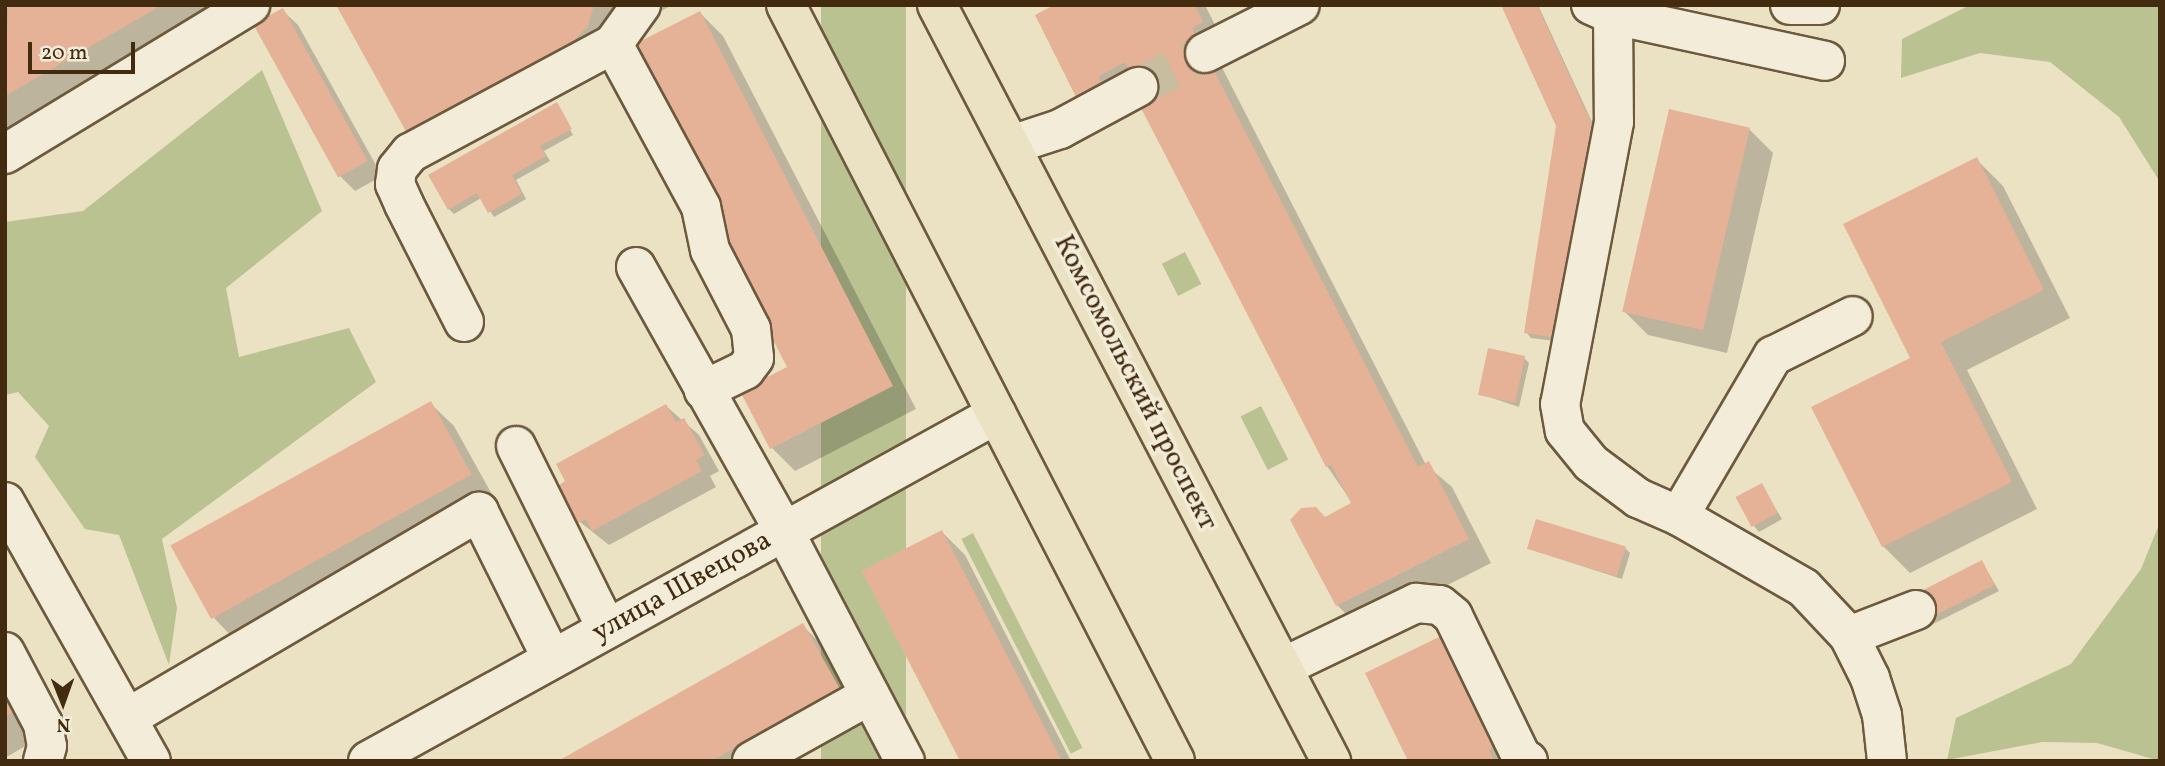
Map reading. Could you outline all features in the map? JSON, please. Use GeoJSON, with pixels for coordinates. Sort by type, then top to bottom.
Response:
{"type":"FeatureCollection","features":[{"type":"Feature","properties":{"kind":"main road"},"geometry":{"type":"LineString","coordinates":[[786,5],[1175,761]]}},
{"type":"Feature","properties":{"kind":"main road","name":"Комсомольский проспект"},"geometry":{"type":"LineString","coordinates":[[937,5],[1332,761]]}},
{"type":"Feature","properties":{"kind":"street"},"geometry":{"type":"LineString","coordinates":[[5,154],[250,5]]}},
{"type":"Feature","properties":{"kind":"street"},"geometry":{"type":"LineString","coordinates":[[464,322],[399,194],[397,169],[411,153],[613,44],[641,5]]}},
{"type":"Feature","properties":{"kind":"street"},"geometry":{"type":"LineString","coordinates":[[1205,53],[1300,5]]}},
{"type":"Feature","properties":{"kind":"street"},"geometry":{"type":"LineString","coordinates":[[1790,5],[1820,5]]}},
{"type":"Feature","properties":{"kind":"street"},"geometry":{"type":"LineString","coordinates":[[1825,61],[1602,10],[1614,122],[1560,404],[1565,431],[1591,463],[1638,498],[1679,516],[1804,588],[1849,636],[1870,678],[1882,715],[1887,761]]}},
{"type":"Feature","properties":{"kind":"street"},"geometry":{"type":"LineString","coordinates":[[613,44],[701,207],[710,250],[753,337],[754,358],[745,370],[704,390]]}},
{"type":"Feature","properties":{"kind":"street"},"geometry":{"type":"LineString","coordinates":[[1011,145],[1060,129],[1138,88]]}},
{"type":"Feature","properties":{"kind":"street"},"geometry":{"type":"LineString","coordinates":[[636,267],[784,531],[905,761]]}},
{"type":"Feature","properties":{"kind":"street"},"geometry":{"type":"LineString","coordinates":[[1679,516],[1768,361],[1853,316]]}},
{"type":"Feature","properties":{"kind":"street","name":"улица Швецова"},"geometry":{"type":"LineString","coordinates":[[368,761],[407,751],[552,659],[998,414]]}},
{"type":"Feature","properties":{"kind":"street"},"geometry":{"type":"LineString","coordinates":[[516,446],[607,629]]}},
{"type":"Feature","properties":{"kind":"street"},"geometry":{"type":"LineString","coordinates":[[5,502],[129,717],[151,761]]}},
{"type":"Feature","properties":{"kind":"street"},"geometry":{"type":"LineString","coordinates":[[129,717],[479,512],[552,659]]}},
{"type":"Feature","properties":{"kind":"street"},"geometry":{"type":"LineString","coordinates":[[1283,667],[1416,603],[1440,605],[1453,616],[1523,760],[1528,761]]}},
{"type":"Feature","properties":{"kind":"street"},"geometry":{"type":"LineString","coordinates":[[1849,636],[1916,610]]}},
{"type":"Feature","properties":{"kind":"street"},"geometry":{"type":"LineString","coordinates":[[5,652],[43,724],[47,746],[43,761]]}},
{"type":"Feature","properties":{"kind":"street"},"geometry":{"type":"LineString","coordinates":[[752,761],[870,695]]}},
{"type":"Feature","properties":{"kind":"green space"},"geometry":{"type":"Polygon","coordinates":[[[821,5],[906,5],[906,761],[821,761],[821,5]]]}},
{"type":"Feature","properties":{"kind":"green space"},"geometry":{"type":"Polygon","coordinates":[[[1970,5],[2160,5],[2160,182],[2119,117],[2050,62],[1980,53],[1901,78],[1902,39],[1970,5]]]}},
{"type":"Feature","properties":{"kind":"green space"},"geometry":{"type":"Polygon","coordinates":[[[262,70],[322,211],[226,288],[239,357],[349,328],[376,382],[162,539],[177,608],[169,665],[119,535],[85,529],[35,457],[49,426],[18,392],[5,395],[5,222],[83,211],[262,70]]]}},
{"type":"Feature","properties":{"kind":"green space"},"geometry":{"type":"Polygon","coordinates":[[[1185,252],[1201,284],[1178,296],[1162,264],[1185,252]]]}},
{"type":"Feature","properties":{"kind":"green space"},"geometry":{"type":"Polygon","coordinates":[[[1261,406],[1288,459],[1268,470],[1241,416],[1261,406]]]}},
{"type":"Feature","properties":{"kind":"green space"},"geometry":{"type":"Polygon","coordinates":[[[2160,522],[2160,761],[2097,743],[2042,742],[1947,760],[1956,718],[2071,664],[2141,569],[2160,522]]]}},
{"type":"Feature","properties":{"kind":"green space"},"geometry":{"type":"Polygon","coordinates":[[[973,533],[1082,748],[1071,754],[961,539],[973,533]]]}},
{"type":"Feature","properties":{"kind":"building"},"geometry":{"type":"Polygon","coordinates":[[[8,5],[162,5],[5,96],[8,5]]]}},
{"type":"Feature","properties":{"kind":"building"},"geometry":{"type":"Polygon","coordinates":[[[336,5],[594,5],[588,26],[571,43],[408,135],[336,5]]]}},
{"type":"Feature","properties":{"kind":"building"},"geometry":{"type":"Polygon","coordinates":[[[1054,5],[1195,5],[1203,22],[1192,28],[1418,467],[1429,461],[1469,539],[1336,606],[1290,520],[1301,508],[1316,507],[1325,517],[1351,503],[1331,465],[1326,467],[1140,106],[1146,102],[1125,62],[1099,76],[1102,89],[1093,101],[1076,97],[1035,15],[1054,5]]]}},
{"type":"Feature","properties":{"kind":"building"},"geometry":{"type":"Polygon","coordinates":[[[1501,5],[1537,5],[1595,131],[1565,339],[1524,333],[1556,126],[1501,5]]]}},
{"type":"Feature","properties":{"kind":"building"},"geometry":{"type":"Polygon","coordinates":[[[283,8],[368,161],[338,178],[253,24],[283,8]]]}},
{"type":"Feature","properties":{"kind":"building"},"geometry":{"type":"Polygon","coordinates":[[[700,11],[893,386],[770,449],[740,391],[787,367],[714,226],[724,220],[633,45],[700,11]]]}},
{"type":"Feature","properties":{"kind":"building"},"geometry":{"type":"Polygon","coordinates":[[[557,102],[572,129],[540,146],[546,156],[512,175],[522,194],[488,213],[477,193],[448,210],[428,175],[557,102]]]}},
{"type":"Feature","properties":{"kind":"building"},"geometry":{"type":"Polygon","coordinates":[[[1669,109],[1750,128],[1703,330],[1622,312],[1669,109]]]}},
{"type":"Feature","properties":{"kind":"building"},"geometry":{"type":"Polygon","coordinates":[[[1977,157],[2044,290],[1941,342],[2012,482],[1882,547],[1811,407],[1910,358],[1843,224],[1977,157]]]}},
{"type":"Feature","properties":{"kind":"building"},"geometry":{"type":"Polygon","coordinates":[[[1488,348],[1525,356],[1515,403],[1478,395],[1488,348]]]}},
{"type":"Feature","properties":{"kind":"building"},"geometry":{"type":"Polygon","coordinates":[[[431,401],[472,474],[211,619],[170,545],[431,401]]]}},
{"type":"Feature","properties":{"kind":"building"},"geometry":{"type":"Polygon","coordinates":[[[666,404],[676,422],[684,418],[705,455],[696,460],[702,471],[592,531],[586,519],[578,523],[558,486],[565,481],[556,464],[666,404]]]}},
{"type":"Feature","properties":{"kind":"building"},"geometry":{"type":"Polygon","coordinates":[[[1762,483],[1778,513],[1751,527],[1736,497],[1762,483]]]}},
{"type":"Feature","properties":{"kind":"building"},"geometry":{"type":"Polygon","coordinates":[[[1536,519],[1626,546],[1617,576],[1527,549],[1536,519]]]}},
{"type":"Feature","properties":{"kind":"building"},"geometry":{"type":"Polygon","coordinates":[[[942,530],[1062,761],[960,761],[862,571],[942,530]]]}},
{"type":"Feature","properties":{"kind":"building"},"geometry":{"type":"Polygon","coordinates":[[[1982,560],[1995,585],[1922,622],[1909,597],[1982,560]]]}},
{"type":"Feature","properties":{"kind":"building"},"geometry":{"type":"Polygon","coordinates":[[[803,623],[840,689],[711,761],[558,761],[803,623]]]}},
{"type":"Feature","properties":{"kind":"building"},"geometry":{"type":"Polygon","coordinates":[[[1441,636],[1496,746],[1489,750],[1494,761],[1408,761],[1365,673],[1441,636]]]}},
{"type":"Feature","properties":{"kind":"building"},"geometry":{"type":"Polygon","coordinates":[[[5,685],[19,708],[5,717],[5,685]]]}},
{"type":"Feature","properties":{"kind":"tunnel"},"geometry":{"type":"LineString","coordinates":[[1138,87],[1205,53]]}}]}
